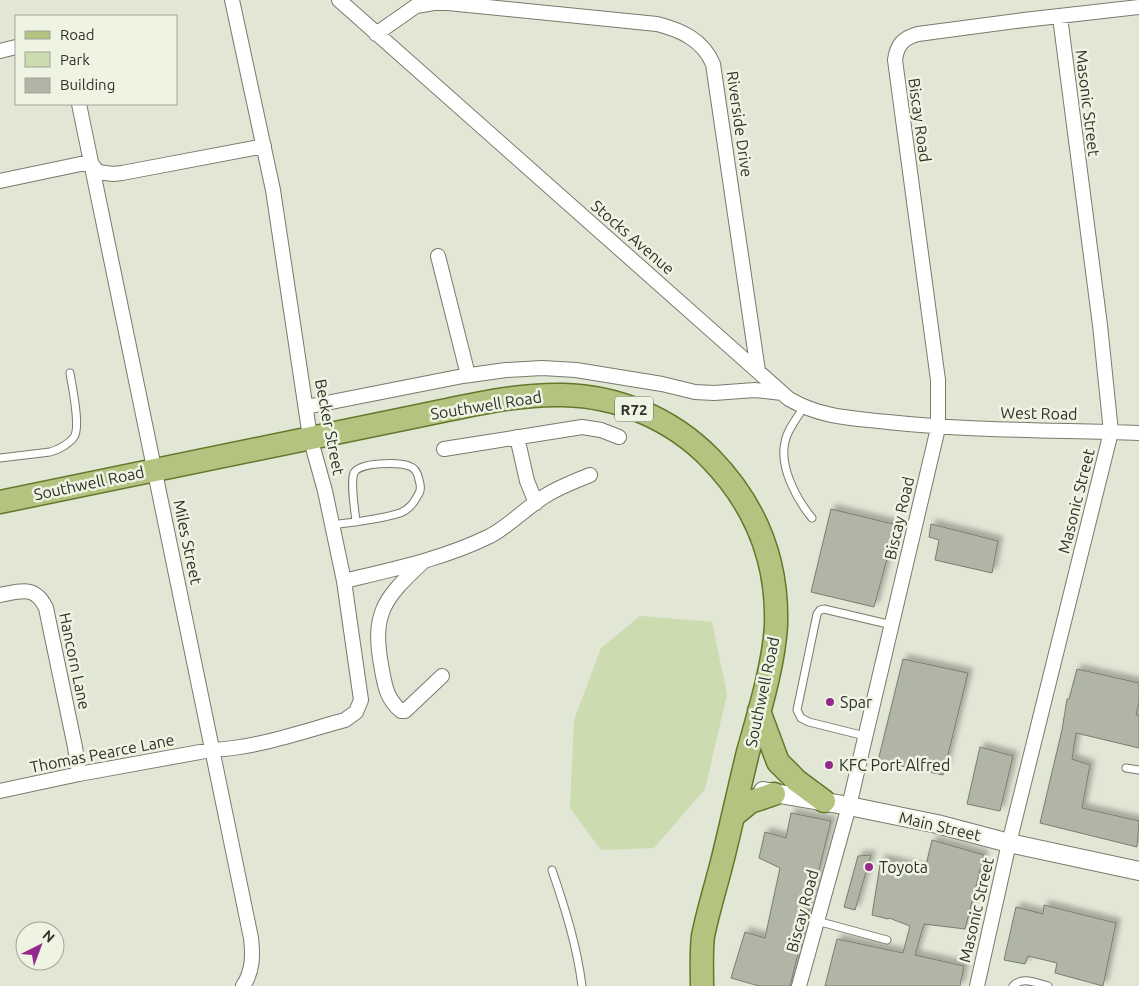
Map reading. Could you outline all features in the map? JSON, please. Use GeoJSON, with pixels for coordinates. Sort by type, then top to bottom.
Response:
{"type":"FeatureCollection","features":[{"type":"Feature","properties":{"kind":"main road","name":"Southwell Road"},"geometry":{"type":"LineString","coordinates":[[0,502],[310,437],[499,400],[532,396],[564,395],[612,402],[649,414],[691,440],[728,478],[750,510],[760,530],[774,586],[776,625],[774,643],[759,711],[703,936],[702,986]]}},
{"type":"Feature","properties":{"kind":"main road"},"geometry":{"type":"LineString","coordinates":[[759,711],[778,762],[797,781],[824,802]]}},
{"type":"Feature","properties":{"kind":"main road"},"geometry":{"type":"LineString","coordinates":[[733,816],[750,802],[774,794]]}},
{"type":"Feature","properties":{"kind":"street","name":"Becker Street"},"geometry":{"type":"LineString","coordinates":[[211,750],[230,749],[260,743],[345,720],[356,712],[362,696],[344,581],[325,491],[310,437],[273,190],[232,0]]}},
{"type":"Feature","properties":{"kind":"street","name":"Stocks Avenue"},"geometry":{"type":"LineString","coordinates":[[339,0],[789,399],[804,408],[830,416],[938,428]]}},
{"type":"Feature","properties":{"kind":"street","name":"Riverside Drive"},"geometry":{"type":"LineString","coordinates":[[376,34],[416,6],[448,3],[657,24],[682,32],[703,47],[713,64],[758,371]]}},
{"type":"Feature","properties":{"kind":"street"},"geometry":{"type":"LineString","coordinates":[[1060,16],[1139,7]]}},
{"type":"Feature","properties":{"kind":"street","name":"Biscay Road"},"geometry":{"type":"LineString","coordinates":[[799,986],[849,806],[938,428],[938,380],[895,60],[896,50],[902,41],[918,34],[1060,16]]}},
{"type":"Feature","properties":{"kind":"street","name":"Masonic Street"},"geometry":{"type":"LineString","coordinates":[[977,986],[1010,843],[1111,432],[1100,325],[1060,16]]}},
{"type":"Feature","properties":{"kind":"street"},"geometry":{"type":"LineString","coordinates":[[0,51],[15,47]]}},
{"type":"Feature","properties":{"kind":"street","name":"Miles Street"},"geometry":{"type":"LineString","coordinates":[[79,105],[211,750],[245,903],[252,944],[250,971],[243,986]]}},
{"type":"Feature","properties":{"kind":"street"},"geometry":{"type":"LineString","coordinates":[[0,181],[90,162],[98,172],[113,174],[264,146]]}},
{"type":"Feature","properties":{"kind":"street"},"geometry":{"type":"LineString","coordinates":[[438,256],[468,375]]}},
{"type":"Feature","properties":{"kind":"street","name":"Southwell Road"},"geometry":{"type":"LineString","coordinates":[[306,407],[468,375],[542,368],[576,370],[662,384],[695,392],[714,393],[755,390],[782,393]]}},
{"type":"Feature","properties":{"kind":"street"},"geometry":{"type":"LineString","coordinates":[[444,449],[582,427],[602,430],[619,437]]}},
{"type":"Feature","properties":{"kind":"street","name":"West Road"},"geometry":{"type":"LineString","coordinates":[[938,428],[1139,433]]}},
{"type":"Feature","properties":{"kind":"street"},"geometry":{"type":"LineString","coordinates":[[516,437],[527,481],[536,503]]}},
{"type":"Feature","properties":{"kind":"street"},"geometry":{"type":"LineString","coordinates":[[344,581],[440,557],[491,535],[554,490],[590,475]]}},
{"type":"Feature","properties":{"kind":"street"},"geometry":{"type":"LineString","coordinates":[[424,561],[389,597],[381,610],[378,652],[386,691],[390,700],[401,711],[405,711],[442,676]]}},
{"type":"Feature","properties":{"kind":"street","name":"Hancorn Lane"},"geometry":{"type":"LineString","coordinates":[[0,595],[26,590],[38,596],[46,608],[79,774]]}},
{"type":"Feature","properties":{"kind":"street","name":"Thomas Pearce Lane"},"geometry":{"type":"LineString","coordinates":[[0,791],[79,774],[211,750]]}},
{"type":"Feature","properties":{"kind":"street","name":"Main Street"},"geometry":{"type":"LineString","coordinates":[[739,786],[937,824],[1010,843],[1139,871]]}},
{"type":"Feature","properties":{"kind":"lane"},"geometry":{"type":"LineString","coordinates":[[0,458],[50,452],[57,450],[74,438],[76,423],[70,373]]}},
{"type":"Feature","properties":{"kind":"lane"},"geometry":{"type":"LineString","coordinates":[[804,408],[786,436],[784,448],[789,477],[794,492],[800,504],[812,518]]}},
{"type":"Feature","properties":{"kind":"lane"},"geometry":{"type":"LineString","coordinates":[[332,525],[356,522],[400,513],[410,508],[420,492],[419,478],[414,469],[409,466],[392,463],[361,467],[356,470],[353,478],[356,522]]}},
{"type":"Feature","properties":{"kind":"lane"},"geometry":{"type":"LineString","coordinates":[[865,736],[808,722],[801,718],[797,710],[817,614],[820,610],[824,609],[892,625]]}},
{"type":"Feature","properties":{"kind":"lane"},"geometry":{"type":"LineString","coordinates":[[1126,768],[1139,770]]}},
{"type":"Feature","properties":{"kind":"lane"},"geometry":{"type":"LineString","coordinates":[[552,870],[579,958],[582,986]]}},
{"type":"Feature","properties":{"kind":"lane"},"geometry":{"type":"LineString","coordinates":[[817,921],[887,940]]}},
{"type":"Feature","properties":{"kind":"lane"},"geometry":{"type":"LineString","coordinates":[[1013,986],[1020,980],[1047,986]]}},
{"type":"Feature","properties":{"kind":"green space"},"geometry":{"type":"Polygon","coordinates":[[[640,616],[712,622],[727,694],[705,789],[654,848],[601,850],[570,808],[574,720],[601,648],[640,616]]]}},
{"type":"Feature","properties":{"kind":"building"},"geometry":{"type":"Polygon","coordinates":[[[831,509],[893,524],[888,555],[874,607],[811,592],[831,509]]]}},
{"type":"Feature","properties":{"kind":"building"},"geometry":{"type":"Polygon","coordinates":[[[931,524],[998,541],[992,573],[935,560],[939,540],[929,537],[931,524]]]}},
{"type":"Feature","properties":{"kind":"building"},"geometry":{"type":"Polygon","coordinates":[[[903,659],[968,673],[943,775],[878,761],[903,659]]]}},
{"type":"Feature","properties":{"kind":"building"},"geometry":{"type":"Polygon","coordinates":[[[1077,669],[1139,683],[1139,702],[1136,715],[1139,715],[1139,748],[1076,733],[1072,759],[1090,765],[1082,808],[1139,821],[1137,847],[1040,823],[1062,730],[1067,699],[1069,699],[1077,669]]]}},
{"type":"Feature","properties":{"kind":"building"},"geometry":{"type":"Polygon","coordinates":[[[980,747],[1013,756],[1000,811],[967,804],[980,747]]]}},
{"type":"Feature","properties":{"kind":"building"},"geometry":{"type":"Polygon","coordinates":[[[791,813],[831,821],[790,986],[759,986],[731,978],[745,932],[765,938],[780,868],[759,858],[765,832],[786,838],[791,813]]]}},
{"type":"Feature","properties":{"kind":"building"},"geometry":{"type":"Polygon","coordinates":[[[932,840],[984,855],[965,929],[924,924],[915,955],[964,966],[960,986],[825,986],[837,939],[903,953],[910,926],[889,918],[872,915],[881,859],[925,869],[932,840]]]}},
{"type":"Feature","properties":{"kind":"building"},"geometry":{"type":"Polygon","coordinates":[[[871,855],[855,910],[844,907],[858,856],[871,855]]]}},
{"type":"Feature","properties":{"kind":"building"},"geometry":{"type":"Polygon","coordinates":[[[1044,905],[1116,923],[1103,986],[1055,973],[1057,963],[1028,956],[1025,964],[1004,960],[1016,907],[1043,914],[1044,905]]]}},
{"type":"Feature","properties":{"kind":"place","name":"Spar"},"geometry":{"type":"Point","coordinates":[830,702]}},
{"type":"Feature","properties":{"kind":"place","name":"KFC Port Alfred"},"geometry":{"type":"Point","coordinates":[829,765]}},
{"type":"Feature","properties":{"kind":"place","name":"Toyota"},"geometry":{"type":"Point","coordinates":[869,867]}}]}
